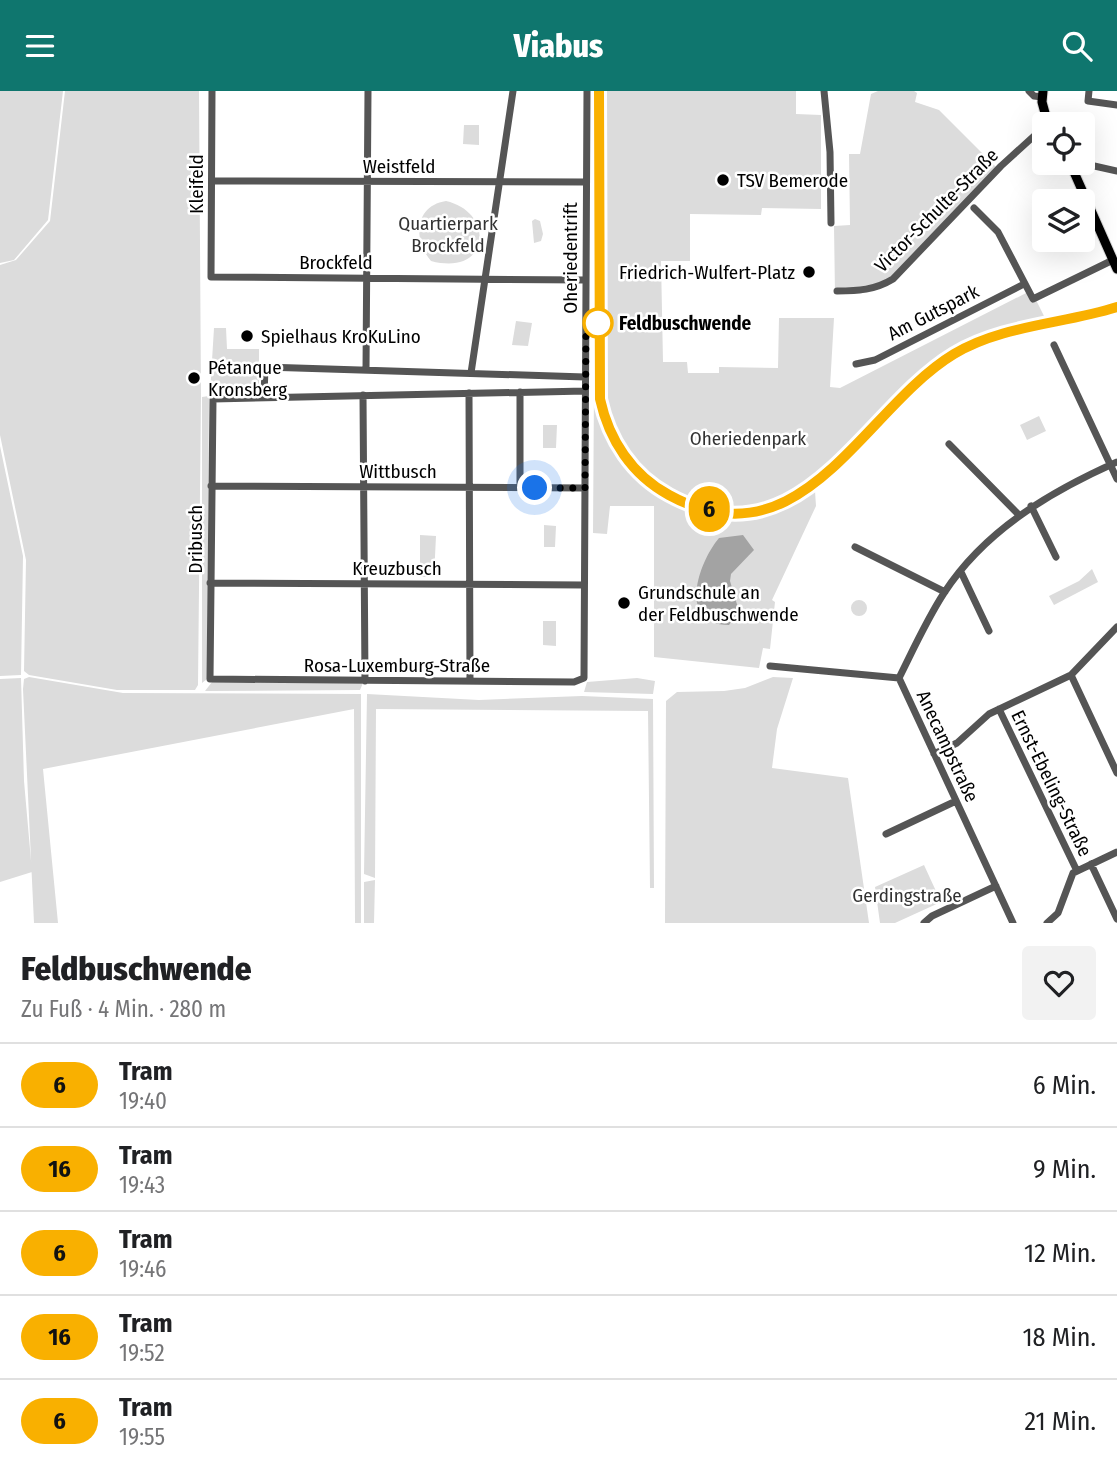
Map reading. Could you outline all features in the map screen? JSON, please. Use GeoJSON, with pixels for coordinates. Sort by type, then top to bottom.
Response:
{"type":"FeatureCollection","features":[{"type":"Feature","properties":{"kind":"main road"},"geometry":{"type":"LineString","coordinates":[[1043,94],[1045,112]]}},
{"type":"Feature","properties":{"kind":"main road"},"geometry":{"type":"LineString","coordinates":[[1075,175],[1115,265]]}},
{"type":"Feature","properties":{"kind":"street","name":"Kleifeld"},"geometry":{"type":"LineString","coordinates":[[211,277],[212,91]]}},
{"type":"Feature","properties":{"kind":"street"},"geometry":{"type":"LineString","coordinates":[[366,370],[368,91]]}},
{"type":"Feature","properties":{"kind":"street"},"geometry":{"type":"LineString","coordinates":[[471,373],[513,91]]}},
{"type":"Feature","properties":{"kind":"street","name":"Oheriedentrift"},"geometry":{"type":"LineString","coordinates":[[584,678],[587,91]]}},
{"type":"Feature","properties":{"kind":"street"},"geometry":{"type":"LineString","coordinates":[[824,91],[831,152],[831,223]]}},
{"type":"Feature","properties":{"kind":"street"},"geometry":{"type":"LineString","coordinates":[[1029,91],[1034,96],[1043,94]]}},
{"type":"Feature","properties":{"kind":"street"},"geometry":{"type":"LineString","coordinates":[[1089,91],[1088,101],[1117,105]]}},
{"type":"Feature","properties":{"kind":"street","name":"Victor-Schulte-Straße"},"geometry":{"type":"LineString","coordinates":[[837,291],[880,287],[893,279],[993,174],[1032,139]]}},
{"type":"Feature","properties":{"kind":"street"},"geometry":{"type":"LineString","coordinates":[[1095,166],[1117,171]]}},
{"type":"Feature","properties":{"kind":"street","name":"Weistfeld"},"geometry":{"type":"LineString","coordinates":[[212,181],[586,182]]}},
{"type":"Feature","properties":{"kind":"street"},"geometry":{"type":"LineString","coordinates":[[974,208],[998,232],[1031,297],[1036,300],[1115,265]]}},
{"type":"Feature","properties":{"kind":"street","name":"Brockfeld"},"geometry":{"type":"LineString","coordinates":[[211,277],[586,280]]}},
{"type":"Feature","properties":{"kind":"street","name":"Am Gutspark"},"geometry":{"type":"LineString","coordinates":[[856,365],[875,360],[1024,284]]}},
{"type":"Feature","properties":{"kind":"street"},"geometry":{"type":"LineString","coordinates":[[1054,345],[1114,464],[1117,479]]}},
{"type":"Feature","properties":{"kind":"street"},"geometry":{"type":"LineString","coordinates":[[585,377],[265,367],[264,397],[585,390]]}},
{"type":"Feature","properties":{"kind":"street"},"geometry":{"type":"LineString","coordinates":[[520,392],[520,488]]}},
{"type":"Feature","properties":{"kind":"street"},"geometry":{"type":"LineString","coordinates":[[469,393],[470,681]]}},
{"type":"Feature","properties":{"kind":"street"},"geometry":{"type":"LineString","coordinates":[[363,395],[365,681]]}},
{"type":"Feature","properties":{"kind":"street","name":"Dribusch"},"geometry":{"type":"LineString","coordinates":[[210,680],[213,399],[264,397]]}},
{"type":"Feature","properties":{"kind":"street"},"geometry":{"type":"LineString","coordinates":[[949,444],[1019,515]]}},
{"type":"Feature","properties":{"kind":"street","name":"Anecampstraße"},"geometry":{"type":"LineString","coordinates":[[1013,923],[899,678],[945,592],[986,544],[1031,506],[1114,464]]}},
{"type":"Feature","properties":{"kind":"street","name":"Wittbusch"},"geometry":{"type":"LineString","coordinates":[[211,486],[585,488]]}},
{"type":"Feature","properties":{"kind":"street"},"geometry":{"type":"LineString","coordinates":[[1031,506],[1056,557]]}},
{"type":"Feature","properties":{"kind":"street"},"geometry":{"type":"LineString","coordinates":[[855,547],[945,592]]}},
{"type":"Feature","properties":{"kind":"street"},"geometry":{"type":"LineString","coordinates":[[961,572],[989,631]]}},
{"type":"Feature","properties":{"kind":"street","name":"Kreuzbusch"},"geometry":{"type":"LineString","coordinates":[[210,583],[584,585]]}},
{"type":"Feature","properties":{"kind":"street"},"geometry":{"type":"LineString","coordinates":[[934,754],[957,743],[999,709],[1071,675],[1117,627]]}},
{"type":"Feature","properties":{"kind":"street"},"geometry":{"type":"LineString","coordinates":[[770,666],[899,678]]}},
{"type":"Feature","properties":{"kind":"street"},"geometry":{"type":"LineString","coordinates":[[1071,675],[1117,773]]}},
{"type":"Feature","properties":{"kind":"street","name":"Rosa-Luxemburg-Straße"},"geometry":{"type":"LineString","coordinates":[[210,680],[574,682],[584,678]]}},
{"type":"Feature","properties":{"kind":"street","name":"Ernst-Ebeling-Straße"},"geometry":{"type":"LineString","coordinates":[[999,709],[1077,871]]}},
{"type":"Feature","properties":{"kind":"street"},"geometry":{"type":"LineString","coordinates":[[886,834],[956,801]]}},
{"type":"Feature","properties":{"kind":"street"},"geometry":{"type":"LineString","coordinates":[[1047,923],[1058,913],[1077,871],[1117,852]]}},
{"type":"Feature","properties":{"kind":"street"},"geometry":{"type":"LineString","coordinates":[[1091,864],[1117,919]]}},
{"type":"Feature","properties":{"kind":"street"},"geometry":{"type":"LineString","coordinates":[[924,923],[932,916],[996,886]]}},
{"type":"Feature","properties":{"kind":"green space"},"geometry":{"type":"Polygon","coordinates":[[[0,91],[63,91],[48,220],[14,260],[0,263],[0,91]]]}},
{"type":"Feature","properties":{"kind":"green space"},"geometry":{"type":"Polygon","coordinates":[[[65,91],[199,91],[201,396],[198,685],[195,690],[117,690],[29,675],[24,671],[26,560],[0,435],[0,265],[16,260],[50,221],[65,91]]]}},
{"type":"Feature","properties":{"kind":"green space","name":"Oheriedenpark"},"geometry":{"type":"Polygon","coordinates":[[[601,91],[796,91],[796,114],[821,115],[821,209],[762,208],[761,215],[690,214],[690,261],[661,261],[663,362],[687,362],[688,373],[719,373],[719,367],[778,368],[779,318],[834,318],[830,387],[840,388],[1028,292],[1036,300],[1046,320],[971,344],[947,357],[915,383],[823,473],[790,496],[754,509],[713,508],[667,491],[651,481],[627,455],[618,441],[602,391],[601,91]]]}},
{"type":"Feature","properties":{"kind":"green space"},"geometry":{"type":"Polygon","coordinates":[[[878,91],[914,91],[917,93],[915,102],[939,110],[1000,171],[895,281],[860,294],[835,294],[834,226],[850,225],[849,154],[860,154],[871,94],[878,91]]]}},
{"type":"Feature","properties":{"kind":"green space"},"geometry":{"type":"Polygon","coordinates":[[[464,125],[479,125],[479,145],[463,144],[464,125]]]}},
{"type":"Feature","properties":{"kind":"green space","name":"Quartierpark Brockfeld"},"geometry":{"type":"Polygon","coordinates":[[[446,201],[462,207],[473,217],[479,229],[475,252],[466,260],[451,263],[431,261],[421,243],[419,234],[422,217],[435,204],[446,201]]]}},
{"type":"Feature","properties":{"kind":"green space"},"geometry":{"type":"Polygon","coordinates":[[[532,221],[540,221],[543,234],[541,241],[534,243],[532,221]]]}},
{"type":"Feature","properties":{"kind":"green space"},"geometry":{"type":"Polygon","coordinates":[[[516,321],[532,323],[528,346],[512,345],[516,321]]]}},
{"type":"Feature","properties":{"kind":"green space"},"geometry":{"type":"Polygon","coordinates":[[[214,328],[226,328],[227,349],[259,349],[259,392],[210,393],[214,328]]]}},
{"type":"Feature","properties":{"kind":"green space"},"geometry":{"type":"Polygon","coordinates":[[[594,387],[604,426],[622,459],[645,485],[674,503],[707,514],[742,516],[778,508],[815,491],[816,506],[772,600],[775,602],[770,649],[763,648],[759,668],[654,657],[654,506],[610,506],[607,534],[593,533],[594,387]]]}},
{"type":"Feature","properties":{"kind":"green space"},"geometry":{"type":"Polygon","coordinates":[[[209,396],[207,679],[202,683],[202,397],[209,396]]]}},
{"type":"Feature","properties":{"kind":"green space"},"geometry":{"type":"Polygon","coordinates":[[[1039,416],[1046,431],[1027,440],[1020,425],[1039,416]]]}},
{"type":"Feature","properties":{"kind":"green space"},"geometry":{"type":"Polygon","coordinates":[[[543,425],[557,425],[556,448],[543,448],[543,425]]]}},
{"type":"Feature","properties":{"kind":"green space"},"geometry":{"type":"Polygon","coordinates":[[[0,446],[23,556],[21,675],[0,676],[0,446]]]}},
{"type":"Feature","properties":{"kind":"green space"},"geometry":{"type":"Polygon","coordinates":[[[544,525],[556,526],[555,547],[544,547],[544,525]]]}},
{"type":"Feature","properties":{"kind":"green space"},"geometry":{"type":"Polygon","coordinates":[[[420,535],[436,536],[434,577],[420,577],[420,535]]]}},
{"type":"Feature","properties":{"kind":"green space"},"geometry":{"type":"Polygon","coordinates":[[[1092,569],[1098,582],[1054,605],[1049,596],[1079,581],[1092,569]]]}},
{"type":"Feature","properties":{"kind":"green space"},"geometry":{"type":"Polygon","coordinates":[[[856,600],[862,600],[867,608],[865,614],[856,616],[851,611],[851,605],[856,600]]]}},
{"type":"Feature","properties":{"kind":"green space"},"geometry":{"type":"Polygon","coordinates":[[[543,621],[556,621],[556,646],[543,645],[543,621]]]}},
{"type":"Feature","properties":{"kind":"green space"},"geometry":{"type":"Polygon","coordinates":[[[29,677],[123,693],[361,694],[361,923],[355,923],[354,709],[43,769],[58,923],[34,923],[23,689],[24,679],[29,677]]]}},
{"type":"Feature","properties":{"kind":"green space"},"geometry":{"type":"Polygon","coordinates":[[[773,677],[793,678],[777,729],[772,768],[848,778],[869,923],[665,923],[666,701],[677,692],[745,688],[773,677]]]}},
{"type":"Feature","properties":{"kind":"green space"},"geometry":{"type":"Polygon","coordinates":[[[21,678],[24,781],[32,872],[0,882],[0,679],[21,678]]]}},
{"type":"Feature","properties":{"kind":"green space"},"geometry":{"type":"Polygon","coordinates":[[[637,678],[655,681],[653,694],[584,692],[587,682],[637,678]]]}},
{"type":"Feature","properties":{"kind":"green space"},"geometry":{"type":"Polygon","coordinates":[[[212,682],[363,683],[360,690],[205,691],[212,682]]]}},
{"type":"Feature","properties":{"kind":"green space"},"geometry":{"type":"Polygon","coordinates":[[[367,694],[479,700],[582,696],[653,699],[654,888],[650,888],[648,711],[376,709],[375,878],[364,874],[367,694]]]}},
{"type":"Feature","properties":{"kind":"green space","name":"Gerdingstraße"},"geometry":{"type":"Polygon","coordinates":[[[924,865],[941,902],[895,923],[880,923],[875,887],[924,865]]]}},
{"type":"Feature","properties":{"kind":"green space"},"geometry":{"type":"Polygon","coordinates":[[[375,880],[374,923],[364,923],[364,882],[375,880]]]}},
{"type":"Feature","properties":{"kind":"shaded area"},"geometry":{"type":"Polygon","coordinates":[[[743,535],[754,550],[731,574],[730,581],[739,611],[729,625],[713,622],[703,615],[697,604],[699,577],[704,562],[719,538],[743,535]]]}},
{"type":"Feature","properties":{"kind":"tram line"},"geometry":{"type":"LineString","coordinates":[[596,91],[597,399],[612,442],[629,468],[665,497],[711,515],[752,516],[788,503],[822,481],[915,390],[947,363],[987,343],[1031,332]]}},
{"type":"Feature","properties":{"kind":"tram line","name":"6"},"geometry":{"type":"LineString","coordinates":[[599,91],[600,399],[608,426],[625,456],[649,482],[680,501],[709,509],[739,512],[768,507],[791,499],[811,487],[840,463],[923,379],[955,354],[992,337],[1117,307]]}},
{"type":"Feature","properties":{"kind":"tram line"},"geometry":{"type":"LineString","coordinates":[[1052,324],[1116,307]]}},
{"type":"Feature","properties":{"kind":"place","name":"TSV Bemerode"},"geometry":{"type":"Point","coordinates":[723,180]}},
{"type":"Feature","properties":{"kind":"place","name":"Friedrich-Wulfert-Platz"},"geometry":{"type":"Point","coordinates":[809,272]}},
{"type":"Feature","properties":{"kind":"place","name":"Feldbuschwende"},"geometry":{"type":"Point","coordinates":[598,323]}},
{"type":"Feature","properties":{"kind":"place","name":"Spielhaus KroKuLino"},"geometry":{"type":"Point","coordinates":[247,336]}},
{"type":"Feature","properties":{"kind":"place","name":"Pétanque Kronsberg"},"geometry":{"type":"Point","coordinates":[194,378]}},
{"type":"Feature","properties":{"kind":"place","name":"Grundschule an der Feldbuschwende"},"geometry":{"type":"Point","coordinates":[624,603]}},
{"type":"Feature","properties":{"kind":"route"},"geometry":{"type":"LineString","coordinates":[[535,488],[585,488],[586,328],[598,323]]}}]}
